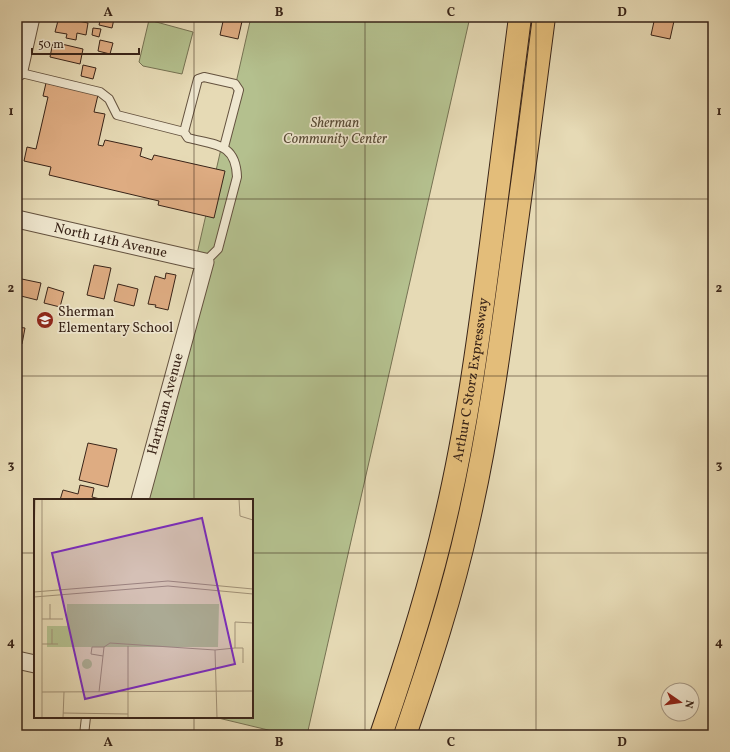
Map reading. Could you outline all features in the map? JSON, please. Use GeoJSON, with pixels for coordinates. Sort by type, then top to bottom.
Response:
{"type":"FeatureCollection","features":[{"type":"Feature","properties":{"kind":"highway","name":"Arthur C Storz Expressway"},"geometry":{"type":"LineString","coordinates":[[381,735],[426,596],[446,516],[460,450],[472,384],[520,17]]}},
{"type":"Feature","properties":{"kind":"highway","name":"Arthur C Storz Expressway"},"geometry":{"type":"LineString","coordinates":[[405,735],[425,678],[447,604],[468,524],[482,458],[507,297],[544,17]]}},
{"type":"Feature","properties":{"kind":"street"},"geometry":{"type":"LineString","coordinates":[[17,71],[29,17]]}},
{"type":"Feature","properties":{"kind":"street","name":"North 14th Avenue"},"geometry":{"type":"LineString","coordinates":[[17,219],[205,262]]}},
{"type":"Feature","properties":{"kind":"street","name":"Hartman Avenue"},"geometry":{"type":"LineString","coordinates":[[140,499],[205,262]]}},
{"type":"Feature","properties":{"kind":"street"},"geometry":{"type":"LineString","coordinates":[[17,660],[34,664]]}},
{"type":"Feature","properties":{"kind":"lane"},"geometry":{"type":"LineString","coordinates":[[17,71],[100,92],[109,99],[117,115],[184,132],[188,138],[224,147],[231,155],[236,165],[237,177],[218,249],[205,262]]}},
{"type":"Feature","properties":{"kind":"lane"},"geometry":{"type":"LineString","coordinates":[[184,132],[198,79],[204,77],[235,84],[239,90],[224,147]]}},
{"type":"Feature","properties":{"kind":"lane"},"geometry":{"type":"LineString","coordinates":[[84,735],[86,718]]}},
{"type":"Feature","properties":{"kind":"green space","name":"Sherman Community Center"},"geometry":{"type":"Polygon","coordinates":[[[251,17],[470,17],[307,735],[289,735],[218,718],[253,718],[253,499],[141,499],[251,17]]]}},
{"type":"Feature","properties":{"kind":"green space"},"geometry":{"type":"Polygon","coordinates":[[[149,20],[193,32],[182,74],[143,66],[139,62],[149,20]]]}},
{"type":"Feature","properties":{"kind":"building"},"geometry":{"type":"Polygon","coordinates":[[[59,17],[88,23],[86,35],[77,33],[76,40],[66,38],[67,34],[55,32],[59,17]]]}},
{"type":"Feature","properties":{"kind":"building"},"geometry":{"type":"Polygon","coordinates":[[[101,17],[114,19],[112,28],[99,25],[101,17]]]}},
{"type":"Feature","properties":{"kind":"building"},"geometry":{"type":"Polygon","coordinates":[[[224,17],[243,17],[238,39],[220,35],[224,17]]]}},
{"type":"Feature","properties":{"kind":"building"},"geometry":{"type":"Polygon","coordinates":[[[655,17],[674,21],[670,39],[651,35],[655,17]]]}},
{"type":"Feature","properties":{"kind":"building"},"geometry":{"type":"Polygon","coordinates":[[[93,28],[101,29],[99,37],[92,35],[93,28]]]}},
{"type":"Feature","properties":{"kind":"building"},"geometry":{"type":"Polygon","coordinates":[[[100,40],[113,43],[110,54],[98,51],[100,40]]]}},
{"type":"Feature","properties":{"kind":"building"},"geometry":{"type":"Polygon","coordinates":[[[53,42],[83,49],[80,64],[50,57],[53,42]]]}},
{"type":"Feature","properties":{"kind":"building"},"geometry":{"type":"Polygon","coordinates":[[[83,65],[96,68],[93,79],[81,76],[83,65]]]}},
{"type":"Feature","properties":{"kind":"building"},"geometry":{"type":"Polygon","coordinates":[[[46,83],[98,95],[94,112],[105,114],[98,145],[103,146],[105,140],[142,148],[140,156],[152,160],[154,155],[225,171],[214,218],[158,205],[159,201],[49,175],[51,167],[24,161],[27,147],[36,149],[48,97],[43,96],[46,83]]]}},
{"type":"Feature","properties":{"kind":"building"},"geometry":{"type":"Polygon","coordinates":[[[94,265],[111,268],[104,299],[87,295],[94,265]]]}},
{"type":"Feature","properties":{"kind":"building"},"geometry":{"type":"Polygon","coordinates":[[[166,273],[176,275],[168,310],[155,307],[156,305],[148,304],[155,276],[165,279],[166,273]]]}},
{"type":"Feature","properties":{"kind":"building"},"geometry":{"type":"Polygon","coordinates":[[[17,278],[41,283],[37,300],[21,296],[19,306],[17,305],[17,278]]]}},
{"type":"Feature","properties":{"kind":"building"},"geometry":{"type":"Polygon","coordinates":[[[118,284],[138,289],[134,306],[114,301],[118,284]]]}},
{"type":"Feature","properties":{"kind":"building"},"geometry":{"type":"Polygon","coordinates":[[[48,287],[64,292],[60,307],[44,303],[48,287]]]}},
{"type":"Feature","properties":{"kind":"building"},"geometry":{"type":"Polygon","coordinates":[[[17,327],[25,328],[22,344],[17,343],[17,327]]]}},
{"type":"Feature","properties":{"kind":"building"},"geometry":{"type":"Polygon","coordinates":[[[88,443],[117,449],[108,487],[79,480],[88,443]]]}},
{"type":"Feature","properties":{"kind":"building"},"geometry":{"type":"Polygon","coordinates":[[[80,485],[94,488],[92,497],[100,499],[60,499],[63,490],[78,494],[80,485]]]}},
{"type":"Feature","properties":{"kind":"place","name":"Sherman Elementary School"},"geometry":{"type":"Point","coordinates":[45,320]}}]}
